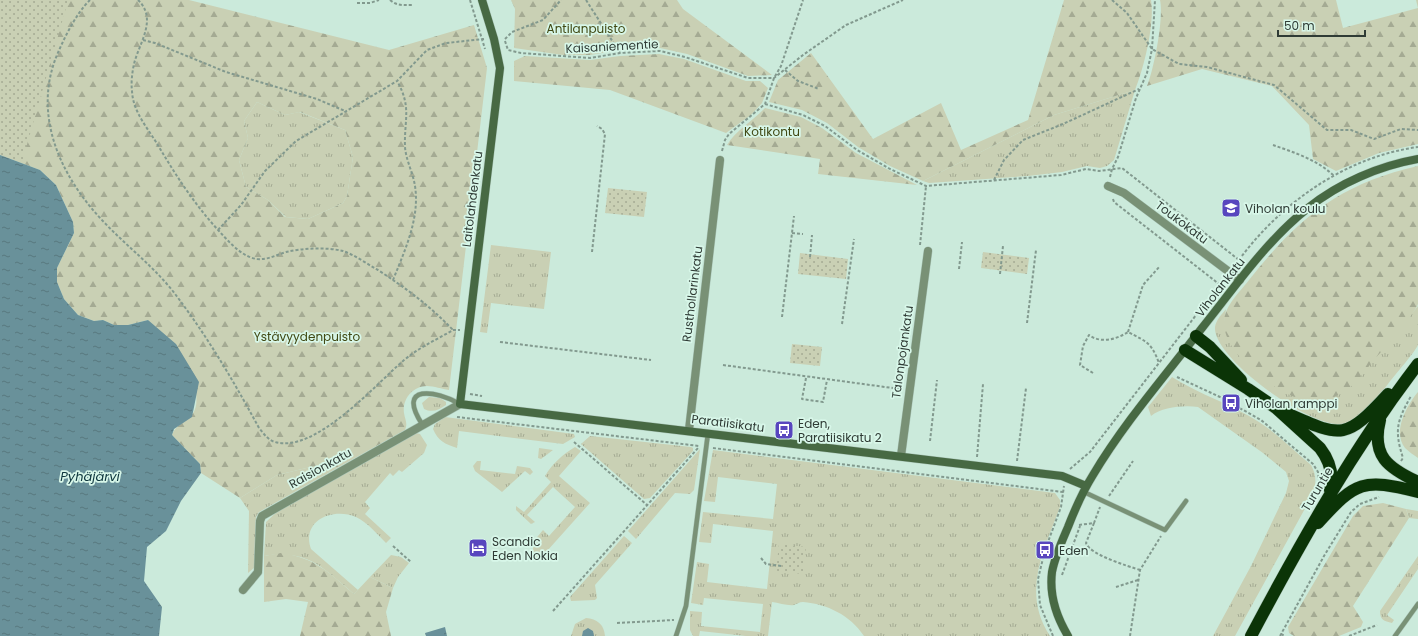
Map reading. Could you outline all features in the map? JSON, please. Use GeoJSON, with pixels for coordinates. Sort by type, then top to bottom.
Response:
{"type":"FeatureCollection","features":[{"type":"Feature","properties":{"kind":"highway"},"geometry":{"type":"LineString","coordinates":[[1196,336],[1210,347],[1248,389]]}},
{"type":"Feature","properties":{"kind":"highway"},"geometry":{"type":"LineString","coordinates":[[1185,350],[1276,408],[1326,456],[1332,475],[1328,495]]}},
{"type":"Feature","properties":{"kind":"highway"},"geometry":{"type":"LineString","coordinates":[[1276,408],[1326,430],[1337,432],[1348,429],[1359,424],[1368,416],[1416,367]]}},
{"type":"Feature","properties":{"kind":"highway","name":"Turuntie"},"geometry":{"type":"LineString","coordinates":[[1251,636],[1328,495],[1382,414],[1416,367]]}},
{"type":"Feature","properties":{"kind":"highway"},"geometry":{"type":"LineString","coordinates":[[1382,414],[1377,436],[1378,447],[1386,462],[1396,470],[1418,482]]}},
{"type":"Feature","properties":{"kind":"highway"},"geometry":{"type":"LineString","coordinates":[[1303,540],[1346,493],[1368,484],[1389,485],[1418,492]]}},
{"type":"Feature","properties":{"kind":"street","name":"Laitolahdenkatu"},"geometry":{"type":"LineString","coordinates":[[460,404],[500,68],[494,39],[482,0]]}},
{"type":"Feature","properties":{"kind":"street","name":"Rusthollarinkatu"},"geometry":{"type":"LineString","coordinates":[[688,430],[720,160]]}},
{"type":"Feature","properties":{"kind":"street","name":"Viholankatu"},"geometry":{"type":"LineString","coordinates":[[1068,636],[1056,611],[1052,590],[1052,572],[1062,541],[1085,489],[1110,448],[1264,250],[1295,219],[1323,196],[1370,172],[1418,160]]}},
{"type":"Feature","properties":{"kind":"street","name":"Toukokatu"},"geometry":{"type":"LineString","coordinates":[[1108,186],[1124,192],[1240,280]]}},
{"type":"Feature","properties":{"kind":"street","name":"Talonpojankatu"},"geometry":{"type":"LineString","coordinates":[[901,456],[928,251]]}},
{"type":"Feature","properties":{"kind":"street","name":"Raisionkatu"},"geometry":{"type":"LineString","coordinates":[[244,590],[258,572],[260,521],[262,516],[439,414],[460,404]]}},
{"type":"Feature","properties":{"kind":"street","name":"Paratiisikatu"},"geometry":{"type":"LineString","coordinates":[[460,404],[688,430],[1062,476],[1085,489]]}},
{"type":"Feature","properties":{"kind":"lane"},"geometry":{"type":"LineString","coordinates":[[422,424],[413,407],[415,396],[426,392],[441,394],[460,404]]}},
{"type":"Feature","properties":{"kind":"lane"},"geometry":{"type":"LineString","coordinates":[[676,636],[683,619],[708,433]]}},
{"type":"Feature","properties":{"kind":"lane"},"geometry":{"type":"LineString","coordinates":[[1085,489],[1165,530],[1186,501]]}},
{"type":"Feature","properties":{"kind":"lane"},"geometry":{"type":"LineString","coordinates":[[1395,636],[1418,604]]}},
{"type":"Feature","properties":{"kind":"path"},"geometry":{"type":"LineString","coordinates":[[89,0],[68,31],[49,75],[47,96],[49,122],[54,145],[65,170],[78,192],[102,220],[153,267],[210,343],[266,437],[275,442],[286,443],[317,433],[344,415],[404,360],[453,330],[460,330],[459,338]]}},
{"type":"Feature","properties":{"kind":"path"},"geometry":{"type":"LineString","coordinates":[[138,0],[145,10],[147,19],[144,40],[138,50],[133,72],[132,92],[136,109],[176,176],[196,205],[232,245],[255,259],[264,259],[299,249],[344,252],[368,264],[415,294],[437,313],[453,330]]}},
{"type":"Feature","properties":{"kind":"path"},"geometry":{"type":"LineString","coordinates":[[357,3],[370,3],[379,0]]}},
{"type":"Feature","properties":{"kind":"path"},"geometry":{"type":"LineString","coordinates":[[390,0],[400,6],[412,5]]}},
{"type":"Feature","properties":{"kind":"path"},"geometry":{"type":"LineString","coordinates":[[470,0],[486,51]]}},
{"type":"Feature","properties":{"kind":"path"},"geometry":{"type":"LineString","coordinates":[[494,39],[505,39],[512,32],[543,20],[561,0]]}},
{"type":"Feature","properties":{"kind":"path"},"geometry":{"type":"LineString","coordinates":[[586,0],[620,53]]}},
{"type":"Feature","properties":{"kind":"path"},"geometry":{"type":"LineString","coordinates":[[720,160],[725,140],[729,134],[764,104],[774,78],[781,66],[804,0]]}},
{"type":"Feature","properties":{"kind":"path"},"geometry":{"type":"LineString","coordinates":[[774,78],[846,25],[904,0]]}},
{"type":"Feature","properties":{"kind":"path"},"geometry":{"type":"LineString","coordinates":[[1112,0],[1126,13],[1152,49],[1179,64],[1207,67],[1274,85],[1294,100],[1302,110],[1327,130],[1351,130],[1374,139],[1402,129],[1418,130]]}},
{"type":"Feature","properties":{"kind":"path"},"geometry":{"type":"LineString","coordinates":[[1112,169],[1118,157],[1140,89],[1147,73],[1152,49],[1155,0]]}},
{"type":"Feature","properties":{"kind":"path"},"geometry":{"type":"LineString","coordinates":[[218,230],[241,205],[265,171],[296,141],[397,81],[427,50],[446,43],[482,39]]}},
{"type":"Feature","properties":{"kind":"path","name":"Kaisaniementie"},"geometry":{"type":"LineString","coordinates":[[505,39],[508,50],[521,54],[590,58],[620,53],[660,51],[686,57],[748,78],[774,78]]}},
{"type":"Feature","properties":{"kind":"path"},"geometry":{"type":"LineString","coordinates":[[144,40],[155,43],[226,72],[317,99],[345,111]]}},
{"type":"Feature","properties":{"kind":"path"},"geometry":{"type":"LineString","coordinates":[[785,70],[798,81],[819,89]]}},
{"type":"Feature","properties":{"kind":"path"},"geometry":{"type":"LineString","coordinates":[[393,280],[408,239],[416,204],[415,185],[405,148],[408,116],[403,91],[397,81]]}},
{"type":"Feature","properties":{"kind":"path"},"geometry":{"type":"LineString","coordinates":[[994,180],[1004,160],[1023,140],[1070,121],[1140,89]]}},
{"type":"Feature","properties":{"kind":"path"},"geometry":{"type":"LineString","coordinates":[[764,104],[803,115],[825,126],[857,150],[877,162],[926,186],[1061,175],[1086,169],[1099,171],[1122,168],[1239,260]]}},
{"type":"Feature","properties":{"kind":"path"},"geometry":{"type":"LineString","coordinates":[[592,252],[605,134],[602,129],[597,126]]}},
{"type":"Feature","properties":{"kind":"path"},"geometry":{"type":"LineString","coordinates":[[1272,145],[1297,154],[1328,169],[1342,186]]}},
{"type":"Feature","properties":{"kind":"path"},"geometry":{"type":"LineString","coordinates":[[920,245],[926,186]]}},
{"type":"Feature","properties":{"kind":"path"},"geometry":{"type":"LineString","coordinates":[[1108,186],[1114,202],[1220,284]]}},
{"type":"Feature","properties":{"kind":"path"},"geometry":{"type":"LineString","coordinates":[[782,316],[794,216]]}},
{"type":"Feature","properties":{"kind":"path"},"geometry":{"type":"LineString","coordinates":[[792,233],[803,234]]}},
{"type":"Feature","properties":{"kind":"path"},"geometry":{"type":"LineString","coordinates":[[810,257],[812,235]]}},
{"type":"Feature","properties":{"kind":"path"},"geometry":{"type":"LineString","coordinates":[[842,324],[854,239]]}},
{"type":"Feature","properties":{"kind":"path"},"geometry":{"type":"LineString","coordinates":[[959,269],[962,242]]}},
{"type":"Feature","properties":{"kind":"path"},"geometry":{"type":"LineString","coordinates":[[1000,274],[1003,246]]}},
{"type":"Feature","properties":{"kind":"path"},"geometry":{"type":"LineString","coordinates":[[1027,323],[1036,250]]}},
{"type":"Feature","properties":{"kind":"path"},"geometry":{"type":"LineString","coordinates":[[1128,332],[1143,285],[1160,266]]}},
{"type":"Feature","properties":{"kind":"path"},"geometry":{"type":"LineString","coordinates":[[1093,373],[1080,365],[1083,346],[1089,335],[1095,339],[1108,340],[1128,332],[1147,342],[1154,348],[1159,363],[1179,379],[1220,397],[1261,420],[1313,464],[1318,472],[1319,483]]}},
{"type":"Feature","properties":{"kind":"path"},"geometry":{"type":"LineString","coordinates":[[500,342],[651,360]]}},
{"type":"Feature","properties":{"kind":"path"},"geometry":{"type":"LineString","coordinates":[[723,366],[806,378],[909,390]]}},
{"type":"Feature","properties":{"kind":"path"},"geometry":{"type":"LineString","coordinates":[[806,378],[802,400],[823,402],[827,380]]}},
{"type":"Feature","properties":{"kind":"path"},"geometry":{"type":"LineString","coordinates":[[930,441],[937,380]]}},
{"type":"Feature","properties":{"kind":"path"},"geometry":{"type":"LineString","coordinates":[[977,457],[983,384]]}},
{"type":"Feature","properties":{"kind":"path"},"geometry":{"type":"LineString","coordinates":[[1016,462],[1026,388]]}},
{"type":"Feature","properties":{"kind":"path"},"geometry":{"type":"LineString","coordinates":[[1396,470],[1403,458],[1398,443],[1397,423],[1412,394]]}},
{"type":"Feature","properties":{"kind":"path"},"geometry":{"type":"LineString","coordinates":[[439,414],[700,446],[553,611]]}},
{"type":"Feature","properties":{"kind":"path"},"geometry":{"type":"LineString","coordinates":[[574,442],[647,505]]}},
{"type":"Feature","properties":{"kind":"path"},"geometry":{"type":"LineString","coordinates":[[706,447],[1063,492]]}},
{"type":"Feature","properties":{"kind":"path"},"geometry":{"type":"LineString","coordinates":[[1285,636],[1281,635],[1324,556],[1351,512],[1360,504],[1381,497],[1386,493],[1389,485]]}},
{"type":"Feature","properties":{"kind":"path"},"geometry":{"type":"LineString","coordinates":[[1094,523],[1086,544],[1090,550],[1120,564],[1140,570]]}},
{"type":"Feature","properties":{"kind":"path"},"geometry":{"type":"LineString","coordinates":[[1062,580],[1069,554],[1080,526]]}},
{"type":"Feature","properties":{"kind":"path"},"geometry":{"type":"LineString","coordinates":[[1130,636],[1140,570],[1165,530]]}},
{"type":"Feature","properties":{"kind":"path"},"geometry":{"type":"LineString","coordinates":[[393,546],[411,562]]}},
{"type":"Feature","properties":{"kind":"path"},"geometry":{"type":"LineString","coordinates":[[761,558],[766,564],[781,566]]}},
{"type":"Feature","properties":{"kind":"path"},"geometry":{"type":"LineString","coordinates":[[1116,587],[1138,580]]}},
{"type":"Feature","properties":{"kind":"path"},"geometry":{"type":"LineString","coordinates":[[617,623],[683,619]]}},
{"type":"Feature","properties":{"kind":"path"},"geometry":{"type":"LineString","coordinates":[[1349,636],[1377,625]]}},
{"type":"Feature","properties":{"kind":"green space","name":"Ystävyydenpuisto"},"geometry":{"type":"Polygon","coordinates":[[[0,0],[189,0],[389,50],[474,25],[487,68],[449,390],[432,386],[417,388],[410,394],[405,403],[405,430],[330,472],[319,465],[277,475],[240,498],[201,473],[200,464],[172,435],[179,425],[188,419],[195,410],[196,393],[148,320],[128,325],[114,325],[103,320],[94,321],[78,315],[64,299],[57,282],[57,268],[74,233],[73,222],[56,185],[40,170],[0,155],[0,0]],[[257,102],[244,121],[248,138],[239,160],[246,187],[268,200],[285,217],[308,219],[343,203],[347,196],[353,157],[345,130],[300,112],[285,115],[257,102]]]}},
{"type":"Feature","properties":{"kind":"green space"},"geometry":{"type":"Polygon","coordinates":[[[0,0],[68,1],[22,162],[0,155],[0,0]]]}},
{"type":"Feature","properties":{"kind":"green space","name":"Antilanpuisto"},"geometry":{"type":"Polygon","coordinates":[[[511,0],[677,0],[683,9],[772,75],[748,76],[687,54],[660,48],[620,50],[590,55],[563,55],[514,48],[515,9],[511,0]]]}},
{"type":"Feature","properties":{"kind":"green space"},"geometry":{"type":"Polygon","coordinates":[[[1064,0],[1151,0],[1152,10],[1148,45],[1135,90],[1054,115],[923,181],[890,166],[858,147],[827,123],[802,110],[769,102],[778,80],[811,53],[873,139],[941,103],[961,150],[1028,120],[1064,0]]]}},
{"type":"Feature","properties":{"kind":"green space"},"geometry":{"type":"Polygon","coordinates":[[[1160,0],[1336,0],[1343,28],[1418,8],[1418,144],[1379,153],[1336,171],[1313,159],[1309,125],[1272,86],[1202,69],[1147,86],[1153,68],[1158,43],[1161,19],[1160,0]]]}},
{"type":"Feature","properties":{"kind":"green space"},"geometry":{"type":"Polygon","coordinates":[[[659,54],[684,59],[746,81],[760,81],[768,88],[762,103],[751,115],[726,133],[610,90],[514,81],[514,61],[525,56],[590,60],[620,56],[659,54]]]}},
{"type":"Feature","properties":{"kind":"green space"},"geometry":{"type":"Polygon","coordinates":[[[1135,90],[1114,160],[1107,166],[1100,168],[1087,166],[1062,172],[1028,176],[929,183],[923,181],[1054,115],[1135,90]]]}},
{"type":"Feature","properties":{"kind":"green space"},"geometry":{"type":"Polygon","coordinates":[[[257,102],[285,115],[299,112],[345,130],[353,157],[347,196],[343,203],[308,219],[286,217],[268,200],[246,187],[239,160],[248,138],[244,121],[257,102]]]}},
{"type":"Feature","properties":{"kind":"green space","name":"Kotikontu"},"geometry":{"type":"Polygon","coordinates":[[[765,108],[801,117],[822,128],[856,153],[917,185],[818,174],[820,159],[727,145],[740,130],[765,108]]]}},
{"type":"Feature","properties":{"kind":"green space"},"geometry":{"type":"Polygon","coordinates":[[[1418,166],[1418,304],[1416,308],[1361,376],[1347,390],[1336,396],[1314,399],[1292,396],[1282,391],[1260,376],[1239,356],[1231,345],[1226,333],[1224,322],[1227,310],[1233,300],[1267,258],[1303,221],[1322,206],[1365,183],[1418,166]]]}},
{"type":"Feature","properties":{"kind":"green space"},"geometry":{"type":"Polygon","coordinates":[[[608,188],[647,192],[644,217],[605,213],[608,188]]]}},
{"type":"Feature","properties":{"kind":"green space"},"geometry":{"type":"Polygon","coordinates":[[[491,245],[551,252],[544,309],[491,303],[487,333],[480,332],[491,245]]]}},
{"type":"Feature","properties":{"kind":"green space"},"geometry":{"type":"Polygon","coordinates":[[[983,252],[1029,258],[1027,274],[981,268],[983,252]]]}},
{"type":"Feature","properties":{"kind":"green space"},"geometry":{"type":"Polygon","coordinates":[[[800,253],[848,259],[846,279],[798,274],[800,253]]]}},
{"type":"Feature","properties":{"kind":"green space"},"geometry":{"type":"Polygon","coordinates":[[[1418,306],[1418,345],[1365,412],[1347,423],[1333,424],[1314,418],[1269,392],[1248,375],[1230,357],[1219,341],[1215,327],[1226,309],[1224,324],[1350,387],[1418,306]]]}},
{"type":"Feature","properties":{"kind":"green space"},"geometry":{"type":"Polygon","coordinates":[[[792,344],[822,347],[820,366],[790,363],[792,344]]]}},
{"type":"Feature","properties":{"kind":"green space"},"geometry":{"type":"Polygon","coordinates":[[[1172,377],[1259,422],[1311,465],[1315,476],[1313,494],[1235,636],[1213,636],[1251,566],[1286,493],[1289,481],[1286,472],[1263,453],[1198,407],[1173,407],[1151,416],[1148,407],[1172,377]]]}},
{"type":"Feature","properties":{"kind":"green space"},"geometry":{"type":"Polygon","coordinates":[[[1418,392],[1418,458],[1405,448],[1401,442],[1400,427],[1406,411],[1418,392]]]}},
{"type":"Feature","properties":{"kind":"green space"},"geometry":{"type":"Polygon","coordinates":[[[429,397],[440,398],[446,402],[446,405],[430,411],[424,409],[422,403],[429,397]]]}},
{"type":"Feature","properties":{"kind":"green space"},"geometry":{"type":"Polygon","coordinates":[[[445,417],[574,434],[575,437],[563,444],[459,431],[457,448],[442,442],[433,429],[435,424],[445,417]]]}},
{"type":"Feature","properties":{"kind":"green space"},"geometry":{"type":"Polygon","coordinates":[[[416,433],[420,434],[427,445],[424,453],[402,472],[399,470],[393,476],[390,473],[365,502],[370,508],[365,514],[391,538],[386,543],[364,522],[347,514],[329,515],[315,524],[310,531],[309,539],[311,549],[358,590],[354,594],[324,569],[304,558],[292,555],[264,556],[266,522],[281,508],[416,433]]]}},
{"type":"Feature","properties":{"kind":"green space"},"geometry":{"type":"Polygon","coordinates":[[[590,436],[691,447],[693,448],[693,451],[650,498],[644,499],[581,444],[590,436]]]}},
{"type":"Feature","properties":{"kind":"green space"},"geometry":{"type":"Polygon","coordinates":[[[575,447],[581,451],[559,476],[590,503],[539,560],[533,555],[533,542],[543,530],[549,536],[575,507],[553,487],[527,515],[535,522],[531,524],[516,510],[516,506],[524,512],[551,482],[545,476],[551,467],[562,456],[575,447]]]}},
{"type":"Feature","properties":{"kind":"green space"},"geometry":{"type":"Polygon","coordinates":[[[539,448],[553,450],[541,459],[538,458],[539,448]]]}},
{"type":"Feature","properties":{"kind":"green space"},"geometry":{"type":"Polygon","coordinates":[[[700,449],[694,490],[690,494],[675,493],[636,539],[628,531],[700,449]]]}},
{"type":"Feature","properties":{"kind":"green space"},"geometry":{"type":"Polygon","coordinates":[[[713,450],[1055,493],[1060,500],[1060,507],[1042,555],[1036,587],[1037,603],[1041,620],[1050,636],[864,636],[852,622],[837,612],[821,605],[803,602],[794,605],[786,605],[772,602],[768,636],[746,636],[700,631],[699,636],[693,636],[690,630],[690,611],[702,612],[701,626],[760,632],[763,604],[704,598],[703,605],[691,603],[697,562],[709,564],[707,582],[767,589],[773,531],[713,524],[711,543],[699,542],[703,512],[773,519],[777,484],[718,477],[715,502],[704,501],[713,450]]]}},
{"type":"Feature","properties":{"kind":"green space"},"geometry":{"type":"Polygon","coordinates":[[[477,461],[481,461],[480,470],[515,474],[517,466],[530,468],[533,472],[530,475],[525,471],[502,492],[475,471],[473,466],[477,461]]]}},
{"type":"Feature","properties":{"kind":"green space"},"geometry":{"type":"Polygon","coordinates":[[[319,465],[330,472],[259,512],[256,517],[255,567],[248,573],[249,511],[240,498],[277,475],[319,465]]]}},
{"type":"Feature","properties":{"kind":"green space"},"geometry":{"type":"Polygon","coordinates":[[[1383,503],[1406,509],[1409,518],[1353,606],[1363,622],[1361,627],[1339,636],[1294,636],[1289,633],[1288,627],[1353,516],[1363,506],[1383,503]]]}},
{"type":"Feature","properties":{"kind":"green space"},"geometry":{"type":"Polygon","coordinates":[[[1406,509],[1418,511],[1418,519],[1409,518],[1406,509]]]}},
{"type":"Feature","properties":{"kind":"green space"},"geometry":{"type":"Polygon","coordinates":[[[624,536],[632,543],[595,585],[597,598],[595,600],[571,601],[570,597],[624,536]]]}},
{"type":"Feature","properties":{"kind":"green space"},"geometry":{"type":"Polygon","coordinates":[[[779,544],[806,547],[803,574],[776,571],[779,544]]]}},
{"type":"Feature","properties":{"kind":"green space"},"geometry":{"type":"Polygon","coordinates":[[[281,553],[304,558],[313,562],[354,594],[370,577],[393,588],[386,612],[391,636],[300,636],[308,602],[286,599],[264,602],[264,556],[281,553]]]}},
{"type":"Feature","properties":{"kind":"green space"},"geometry":{"type":"Polygon","coordinates":[[[391,555],[401,557],[409,563],[398,577],[393,588],[370,577],[391,555]]]}},
{"type":"Feature","properties":{"kind":"green space"},"geometry":{"type":"Polygon","coordinates":[[[1418,556],[1418,569],[1387,615],[1394,620],[1392,623],[1385,621],[1381,616],[1380,611],[1418,556]]]}},
{"type":"Feature","properties":{"kind":"green space"},"geometry":{"type":"Polygon","coordinates":[[[586,618],[597,621],[603,628],[605,636],[571,636],[575,624],[586,618]]]}},
{"type":"Feature","properties":{"kind":"water","name":"Pyhäjärvi"},"geometry":{"type":"Polygon","coordinates":[[[0,155],[40,170],[56,185],[73,222],[74,233],[57,268],[57,282],[64,299],[78,315],[94,321],[103,320],[114,325],[128,325],[148,320],[176,344],[199,382],[192,417],[174,429],[172,435],[200,464],[201,473],[181,501],[166,531],[147,547],[144,581],[162,607],[159,636],[0,636],[0,155]]]}},
{"type":"Feature","properties":{"kind":"water"},"geometry":{"type":"Polygon","coordinates":[[[445,627],[447,636],[426,636],[425,633],[445,627]]]}},
{"type":"Feature","properties":{"kind":"water"},"geometry":{"type":"Polygon","coordinates":[[[588,628],[593,631],[594,636],[582,636],[583,631],[588,628]]]}},
{"type":"Feature","properties":{"kind":"place","name":"Viholan koulu"},"geometry":{"type":"Point","coordinates":[1231,208]}},
{"type":"Feature","properties":{"kind":"place","name":"Viholan ramppi"},"geometry":{"type":"Point","coordinates":[1231,403]}},
{"type":"Feature","properties":{"kind":"place","name":"Eden, Paratiisikatu 2"},"geometry":{"type":"Point","coordinates":[784,430]}},
{"type":"Feature","properties":{"kind":"place","name":"Scandic Eden Nokia"},"geometry":{"type":"Point","coordinates":[478,548]}},
{"type":"Feature","properties":{"kind":"place","name":"Eden"},"geometry":{"type":"Point","coordinates":[1045,550]}}]}
